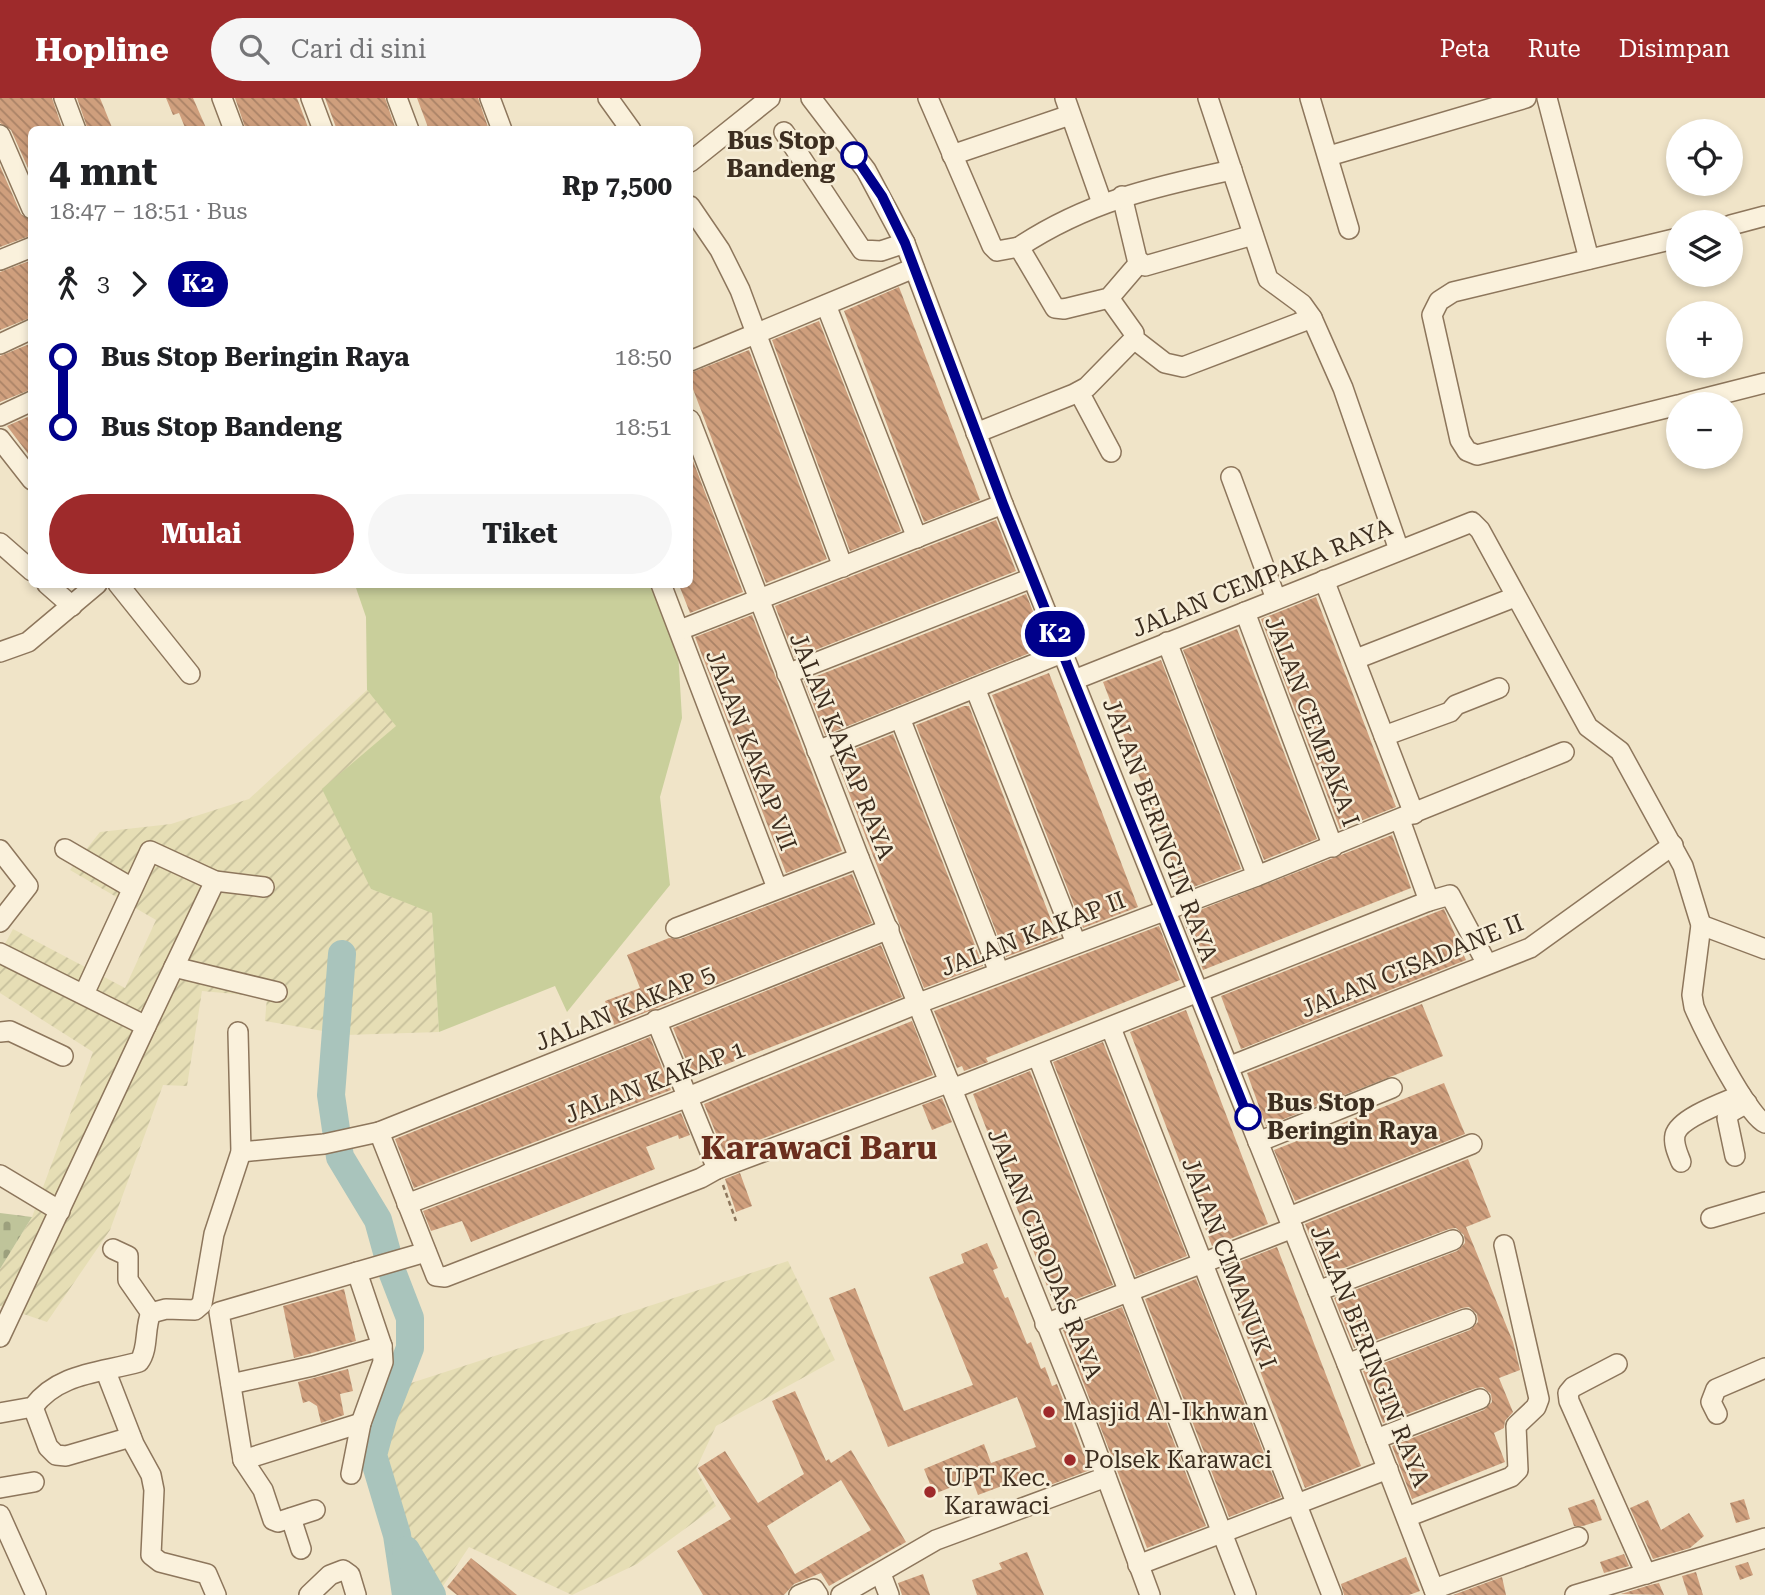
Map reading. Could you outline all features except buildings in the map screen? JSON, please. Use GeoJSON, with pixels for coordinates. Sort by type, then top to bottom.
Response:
{"type":"FeatureCollection","features":[{"type":"Feature","properties":{"kind":"street"},"geometry":{"type":"LineString","coordinates":[[64,98],[74,126]]}},
{"type":"Feature","properties":{"kind":"street"},"geometry":{"type":"LineString","coordinates":[[222,98],[232,126]]}},
{"type":"Feature","properties":{"kind":"street"},"geometry":{"type":"LineString","coordinates":[[311,98],[322,126]]}},
{"type":"Feature","properties":{"kind":"street"},"geometry":{"type":"LineString","coordinates":[[397,98],[408,126]]}},
{"type":"Feature","properties":{"kind":"street"},"geometry":{"type":"LineString","coordinates":[[490,98],[500,126]]}},
{"type":"Feature","properties":{"kind":"street"},"geometry":{"type":"LineString","coordinates":[[608,98],[628,126]]}},
{"type":"Feature","properties":{"kind":"street"},"geometry":{"type":"LineString","coordinates":[[693,160],[770,98]]}},
{"type":"Feature","properties":{"kind":"street","name":"JALAN BERINGIN RAYA"},"geometry":{"type":"LineString","coordinates":[[811,98],[866,170],[902,238],[1032,578],[1291,1222],[1435,1592]]}},
{"type":"Feature","properties":{"kind":"street"},"geometry":{"type":"LineString","coordinates":[[928,98],[992,246],[997,251],[1019,247],[1056,222],[1122,196],[1232,170]]}},
{"type":"Feature","properties":{"kind":"street"},"geometry":{"type":"LineString","coordinates":[[1208,98],[1268,279],[1302,304],[1311,318],[1343,388],[1399,550]]}},
{"type":"Feature","properties":{"kind":"street"},"geometry":{"type":"LineString","coordinates":[[1310,98],[1349,229]]}},
{"type":"Feature","properties":{"kind":"street"},"geometry":{"type":"LineString","coordinates":[[1329,156],[1526,98]]}},
{"type":"Feature","properties":{"kind":"street"},"geometry":{"type":"LineString","coordinates":[[1547,98],[1589,259]]}},
{"type":"Feature","properties":{"kind":"street"},"geometry":{"type":"LineString","coordinates":[[952,155],[1068,106],[1102,203]]}},
{"type":"Feature","properties":{"kind":"street"},"geometry":{"type":"LineString","coordinates":[[784,132],[862,250],[881,251],[902,238]]}},
{"type":"Feature","properties":{"kind":"street"},"geometry":{"type":"LineString","coordinates":[[0,135],[28,200]]}},
{"type":"Feature","properties":{"kind":"street"},"geometry":{"type":"LineString","coordinates":[[1122,196],[1139,263],[1145,266],[1253,234]]}},
{"type":"Feature","properties":{"kind":"street"},"geometry":{"type":"LineString","coordinates":[[693,211],[730,268],[843,567]]}},
{"type":"Feature","properties":{"kind":"street"},"geometry":{"type":"LineString","coordinates":[[1743,222],[1765,216]]}},
{"type":"Feature","properties":{"kind":"street"},"geometry":{"type":"LineString","coordinates":[[1666,241],[1453,292],[1435,307],[1432,315],[1460,440],[1467,451],[1477,455],[1490,454],[1666,409]]}},
{"type":"Feature","properties":{"kind":"street"},"geometry":{"type":"LineString","coordinates":[[1019,247],[1055,309],[1110,298],[1139,263]]}},
{"type":"Feature","properties":{"kind":"street"},"geometry":{"type":"LineString","coordinates":[[0,260],[28,249]]}},
{"type":"Feature","properties":{"kind":"street"},"geometry":{"type":"LineString","coordinates":[[693,360],[756,336],[914,268]]}},
{"type":"Feature","properties":{"kind":"street"},"geometry":{"type":"LineString","coordinates":[[976,433],[1079,392],[1134,339],[1134,332],[1110,298]]}},
{"type":"Feature","properties":{"kind":"street"},"geometry":{"type":"LineString","coordinates":[[826,306],[917,538]]}},
{"type":"Feature","properties":{"kind":"street"},"geometry":{"type":"LineString","coordinates":[[1134,339],[1165,363],[1183,367],[1311,318]]}},
{"type":"Feature","properties":{"kind":"street"},"geometry":{"type":"LineString","coordinates":[[0,344],[28,331]]}},
{"type":"Feature","properties":{"kind":"street"},"geometry":{"type":"LineString","coordinates":[[1730,392],[1765,383]]}},
{"type":"Feature","properties":{"kind":"street"},"geometry":{"type":"LineString","coordinates":[[1079,392],[1111,452]]}},
{"type":"Feature","properties":{"kind":"street"},"geometry":{"type":"LineString","coordinates":[[0,416],[28,403]]}},
{"type":"Feature","properties":{"kind":"street","name":"JALAN KAKAP RAYA"},"geometry":{"type":"LineString","coordinates":[[693,428],[859,858],[951,1085]]}},
{"type":"Feature","properties":{"kind":"street"},"geometry":{"type":"LineString","coordinates":[[0,439],[28,474]]}},
{"type":"Feature","properties":{"kind":"street"},"geometry":{"type":"LineString","coordinates":[[1231,477],[1276,599]]}},
{"type":"Feature","properties":{"kind":"street"},"geometry":{"type":"LineString","coordinates":[[680,630],[1003,504]]}},
{"type":"Feature","properties":{"kind":"street","name":"JALAN CEMPAKA RAYA"},"geometry":{"type":"LineString","coordinates":[[1074,680],[1469,522],[1480,530],[1515,597]]}},
{"type":"Feature","properties":{"kind":"street"},"geometry":{"type":"LineString","coordinates":[[0,543],[28,568]]}},
{"type":"Feature","properties":{"kind":"street"},"geometry":{"type":"LineString","coordinates":[[787,674],[1032,578]]}},
{"type":"Feature","properties":{"kind":"street"},"geometry":{"type":"LineString","coordinates":[[1324,580],[1384,736],[1429,901]]}},
{"type":"Feature","properties":{"kind":"street"},"geometry":{"type":"LineString","coordinates":[[52,588],[72,606]]}},
{"type":"Feature","properties":{"kind":"street"},"geometry":{"type":"LineString","coordinates":[[0,652],[28,642],[92,588]]}},
{"type":"Feature","properties":{"kind":"street"},"geometry":{"type":"LineString","coordinates":[[121,588],[190,674]]}},
{"type":"Feature","properties":{"kind":"street","name":"JALAN KAKAP VII"},"geometry":{"type":"LineString","coordinates":[[664,588],[777,888]]}},
{"type":"Feature","properties":{"kind":"street"},"geometry":{"type":"LineString","coordinates":[[1356,659],[1515,597],[1588,727],[1620,751],[1683,866],[1701,925],[1692,1000],[1744,1099],[1757,1119],[1765,1123]]}},
{"type":"Feature","properties":{"kind":"street","name":"JALAN CEMPAKA I"},"geometry":{"type":"LineString","coordinates":[[1245,612],[1333,847]]}},
{"type":"Feature","properties":{"kind":"street"},"geometry":{"type":"LineString","coordinates":[[1167,642],[1257,876]]}},
{"type":"Feature","properties":{"kind":"street"},"geometry":{"type":"LineString","coordinates":[[817,751],[1062,653]]}},
{"type":"Feature","properties":{"kind":"street"},"geometry":{"type":"LineString","coordinates":[[975,688],[1076,943]]}},
{"type":"Feature","properties":{"kind":"street"},"geometry":{"type":"LineString","coordinates":[[1384,736],[1450,712],[1456,705],[1499,688]]}},
{"type":"Feature","properties":{"kind":"street"},"geometry":{"type":"LineString","coordinates":[[900,718],[999,972]]}},
{"type":"Feature","properties":{"kind":"street","name":"JALAN KAKAP II"},"geometry":{"type":"LineString","coordinates":[[919,1003],[1333,847],[1564,752]]}},
{"type":"Feature","properties":{"kind":"street","name":"JALAN CISADANE II"},"geometry":{"type":"LineString","coordinates":[[1228,1067],[1520,953],[1673,845]]}},
{"type":"Feature","properties":{"kind":"street"},"geometry":{"type":"LineString","coordinates":[[65,849],[132,888]]}},
{"type":"Feature","properties":{"kind":"street"},"geometry":{"type":"LineString","coordinates":[[0,850],[28,886],[0,922]]}},
{"type":"Feature","properties":{"kind":"street"},"geometry":{"type":"LineString","coordinates":[[84,994],[149,851],[215,881],[264,887]]}},
{"type":"Feature","properties":{"kind":"street"},"geometry":{"type":"LineString","coordinates":[[676,928],[859,858]]}},
{"type":"Feature","properties":{"kind":"street"},"geometry":{"type":"LineString","coordinates":[[0,1337],[215,881]]}},
{"type":"Feature","properties":{"kind":"street"},"geometry":{"type":"LineString","coordinates":[[379,1132],[436,1276],[445,1277],[701,1178],[717,1169],[951,1085],[1038,1057],[1429,901],[1450,895],[1487,964]]}},
{"type":"Feature","properties":{"kind":"street"},"geometry":{"type":"LineString","coordinates":[[1701,925],[1765,948]]}},
{"type":"Feature","properties":{"kind":"street","name":"JALAN KAKAP 5"},"geometry":{"type":"LineString","coordinates":[[241,1152],[324,1144],[379,1132],[889,929]]}},
{"type":"Feature","properties":{"kind":"street"},"geometry":{"type":"LineString","coordinates":[[0,953],[146,1026]]}},
{"type":"Feature","properties":{"kind":"street"},"geometry":{"type":"LineString","coordinates":[[174,967],[277,992]]}},
{"type":"Feature","properties":{"kind":"street","name":"JALAN KAKAP 1"},"geometry":{"type":"LineString","coordinates":[[407,1204],[688,1097],[919,1003]]}},
{"type":"Feature","properties":{"kind":"street"},"geometry":{"type":"LineString","coordinates":[[656,1020],[717,1169]]}},
{"type":"Feature","properties":{"kind":"street","name":"JALAN CIMANUK I"},"geometry":{"type":"LineString","coordinates":[[1111,1028],[1332,1595]]}},
{"type":"Feature","properties":{"kind":"street"},"geometry":{"type":"LineString","coordinates":[[0,1032],[10,1031],[62,1056]]}},
{"type":"Feature","properties":{"kind":"street"},"geometry":{"type":"LineString","coordinates":[[0,1413],[33,1407],[43,1393],[63,1379],[106,1372],[139,1362],[143,1357],[146,1323],[151,1313],[166,1308],[195,1310],[202,1304],[214,1234],[241,1152],[238,1032]]}},
{"type":"Feature","properties":{"kind":"street"},"geometry":{"type":"LineString","coordinates":[[1038,1057],[1126,1291],[1246,1595]]}},
{"type":"Feature","properties":{"kind":"street","name":"JALAN CIBODAS RAYA"},"geometry":{"type":"LineString","coordinates":[[951,1085],[1106,1476],[1150,1595]]}},
{"type":"Feature","properties":{"kind":"street"},"geometry":{"type":"LineString","coordinates":[[1258,1142],[1392,1088]]}},
{"type":"Feature","properties":{"kind":"street"},"geometry":{"type":"LineString","coordinates":[[1735,1156],[1727,1118],[1744,1099]]}},
{"type":"Feature","properties":{"kind":"street"},"geometry":{"type":"LineString","coordinates":[[1681,1162],[1674,1143],[1675,1132],[1683,1122],[1744,1099]]}},
{"type":"Feature","properties":{"kind":"street"},"geometry":{"type":"LineString","coordinates":[[1045,1324],[1202,1262],[1472,1144]]}},
{"type":"Feature","properties":{"kind":"street"},"geometry":{"type":"LineString","coordinates":[[0,1175],[60,1211]]}},
{"type":"Feature","properties":{"kind":"street"},"geometry":{"type":"LineString","coordinates":[[1711,1218],[1765,1202]]}},
{"type":"Feature","properties":{"kind":"street"},"geometry":{"type":"LineString","coordinates":[[1318,1292],[1453,1240]]}},
{"type":"Feature","properties":{"kind":"street"},"geometry":{"type":"LineString","coordinates":[[1407,1517],[1511,1477],[1518,1470],[1516,1426],[1536,1407],[1539,1399],[1504,1245]]}},
{"type":"Feature","properties":{"kind":"street"},"geometry":{"type":"LineString","coordinates":[[113,1249],[128,1255],[128,1280],[151,1313]]}},
{"type":"Feature","properties":{"kind":"street"},"geometry":{"type":"LineString","coordinates":[[315,1510],[291,1518],[273,1520],[263,1490],[243,1460],[219,1312],[426,1252]]}},
{"type":"Feature","properties":{"kind":"street"},"geometry":{"type":"LineString","coordinates":[[351,1474],[360,1423],[383,1362],[382,1346],[364,1271]]}},
{"type":"Feature","properties":{"kind":"street"},"geometry":{"type":"LineString","coordinates":[[1347,1364],[1466,1319]]}},
{"type":"Feature","properties":{"kind":"street"},"geometry":{"type":"LineString","coordinates":[[231,1384],[313,1366],[382,1346]]}},
{"type":"Feature","properties":{"kind":"street"},"geometry":{"type":"LineString","coordinates":[[1617,1364],[1573,1387],[1569,1401],[1646,1574]]}},
{"type":"Feature","properties":{"kind":"street"},"geometry":{"type":"LineString","coordinates":[[1717,1415],[1711,1402],[1717,1390],[1765,1368]]}},
{"type":"Feature","properties":{"kind":"street"},"geometry":{"type":"LineString","coordinates":[[106,1372],[131,1437],[152,1475],[154,1490],[151,1555],[160,1562],[207,1574],[216,1595]]}},
{"type":"Feature","properties":{"kind":"street"},"geometry":{"type":"LineString","coordinates":[[1376,1439],[1480,1399]]}},
{"type":"Feature","properties":{"kind":"street"},"geometry":{"type":"LineString","coordinates":[[33,1407],[48,1447],[56,1455],[66,1456],[131,1437]]}},
{"type":"Feature","properties":{"kind":"street"},"geometry":{"type":"LineString","coordinates":[[243,1460],[360,1423]]}},
{"type":"Feature","properties":{"kind":"street"},"geometry":{"type":"LineString","coordinates":[[1138,1565],[1388,1469]]}},
{"type":"Feature","properties":{"kind":"street"},"geometry":{"type":"LineString","coordinates":[[841,1595],[936,1540],[1106,1476]]}},
{"type":"Feature","properties":{"kind":"street"},"geometry":{"type":"LineString","coordinates":[[0,1488],[34,1482]]}},
{"type":"Feature","properties":{"kind":"street"},"geometry":{"type":"LineString","coordinates":[[0,1515],[36,1595]]}},
{"type":"Feature","properties":{"kind":"street"},"geometry":{"type":"LineString","coordinates":[[291,1518],[301,1549]]}},
{"type":"Feature","properties":{"kind":"street"},"geometry":{"type":"LineString","coordinates":[[1435,1592],[1578,1537]]}},
{"type":"Feature","properties":{"kind":"street"},"geometry":{"type":"LineString","coordinates":[[1575,1595],[1765,1538]]}},
{"type":"Feature","properties":{"kind":"street"},"geometry":{"type":"LineString","coordinates":[[309,1595],[330,1575],[343,1570],[350,1575],[356,1595]]}},
{"type":"Feature","properties":{"kind":"street"},"geometry":{"type":"LineString","coordinates":[[881,1574],[889,1595]]}},
{"type":"Feature","properties":{"kind":"street"},"geometry":{"type":"LineString","coordinates":[[799,1595],[810,1589],[818,1595]]}},
{"type":"Feature","properties":{"kind":"path"},"geometry":{"type":"LineString","coordinates":[[717,1169],[736,1221]]}},
{"type":"Feature","properties":{"kind":"shaded area"},"geometry":{"type":"Polygon","coordinates":[[[367,690],[396,725],[371,889],[432,912],[439,1032],[346,1035],[265,1021],[267,997],[202,991],[187,1086],[163,1085],[110,1230],[47,1322],[0,1306],[0,1269],[32,1217],[93,1052],[0,993],[0,953],[13,929],[125,988],[156,920],[70,870],[100,832],[171,824],[249,799],[367,690]]]}},
{"type":"Feature","properties":{"kind":"shaded area"},"geometry":{"type":"Polygon","coordinates":[[[788,1261],[835,1360],[716,1426],[696,1469],[716,1506],[637,1564],[572,1595],[469,1547],[437,1595],[409,1595],[378,1478],[405,1385],[788,1261]]]}},
{"type":"Feature","properties":{"kind":"green space"},"geometry":{"type":"Polygon","coordinates":[[[356,588],[651,588],[678,651],[682,718],[660,797],[670,885],[567,1012],[555,986],[439,1032],[432,913],[371,889],[322,789],[396,726],[367,690],[366,617],[356,588]]]}},
{"type":"Feature","properties":{"kind":"green space"},"geometry":{"type":"Polygon","coordinates":[[[0,1213],[32,1217],[0,1269],[0,1213]]]}},
{"type":"Feature","properties":{"kind":"waterway"},"geometry":{"type":"LineString","coordinates":[[342,954],[331,1095],[340,1157],[378,1220],[393,1274],[410,1318],[410,1348],[383,1418],[373,1455],[397,1535],[406,1595]]}},
{"type":"Feature","properties":{"kind":"waterway"},"geometry":{"type":"LineString","coordinates":[[406,1550],[432,1595]]}},
{"type":"Feature","properties":{"kind":"bus line","name":"K2"},"geometry":{"type":"LineString","coordinates":[[854,155],[882,196],[905,243],[1003,504],[1248,1117]]}},
{"type":"Feature","properties":{"kind":"place","name":"Bus Stop Bandeng"},"geometry":{"type":"Point","coordinates":[854,155]}},
{"type":"Feature","properties":{"kind":"place","name":"Bus Stop Beringin Raya"},"geometry":{"type":"Point","coordinates":[1248,1117]}},
{"type":"Feature","properties":{"kind":"place","name":"Masjid Al-Ikhwan"},"geometry":{"type":"Point","coordinates":[1049,1412]}},
{"type":"Feature","properties":{"kind":"place","name":"Polsek Karawaci"},"geometry":{"type":"Point","coordinates":[1070,1460]}},
{"type":"Feature","properties":{"kind":"place","name":"UPT Kec. Karawaci"},"geometry":{"type":"Point","coordinates":[930,1492]}},
{"type":"Feature","properties":{"kind":"district","name":"Karawaci Baru"},"geometry":{"type":"Point","coordinates":[819,1148]}}]}
